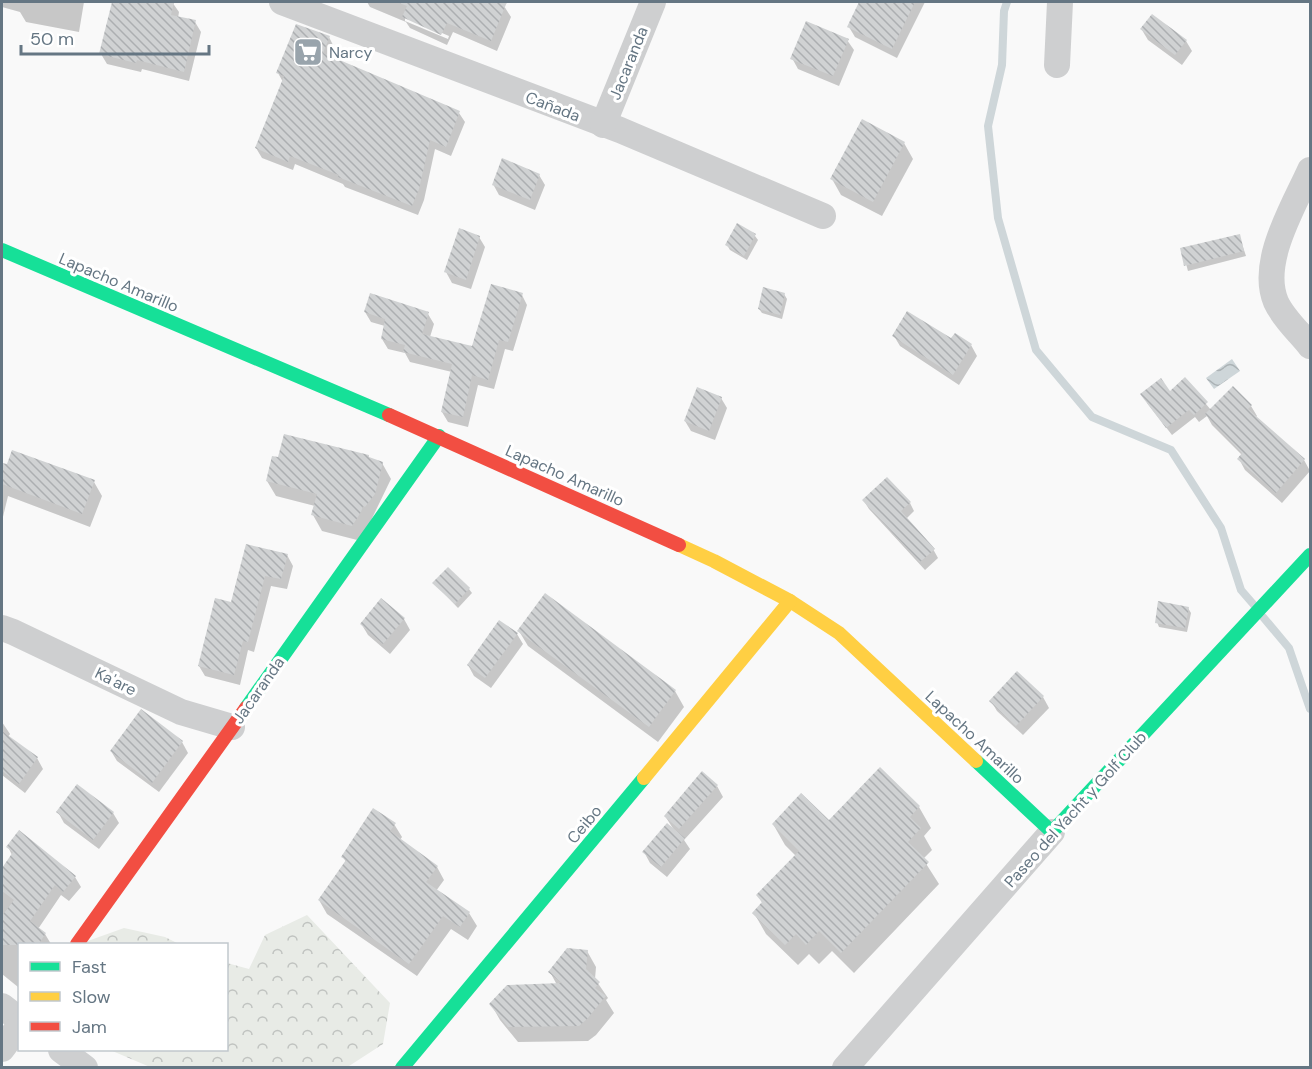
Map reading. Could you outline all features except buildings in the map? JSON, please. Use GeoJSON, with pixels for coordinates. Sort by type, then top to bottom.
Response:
{"type":"FeatureCollection","features":[{"type":"Feature","properties":{"kind":"main road","name":"Lapacho Amarillo"},"geometry":{"type":"LineString","coordinates":[[2,250],[439,436],[714,561],[790,601],[839,633],[1052,832]]}},
{"type":"Feature","properties":{"kind":"main road","name":"Jacaranda"},"geometry":{"type":"LineString","coordinates":[[78,943],[439,436]]}},
{"type":"Feature","properties":{"kind":"main road","name":"Paseo del Yacht y Golf Club"},"geometry":{"type":"LineString","coordinates":[[1052,832],[1311,555]]}},
{"type":"Feature","properties":{"kind":"main road","name":"Ceibo"},"geometry":{"type":"LineString","coordinates":[[402,1068],[790,601]]}},
{"type":"Feature","properties":{"kind":"street","name":"Cañada"},"geometry":{"type":"LineString","coordinates":[[282,2],[620,130],[823,216]]}},
{"type":"Feature","properties":{"kind":"street","name":"Jacaranda"},"geometry":{"type":"LineString","coordinates":[[603,125],[653,2]]}},
{"type":"Feature","properties":{"kind":"street"},"geometry":{"type":"LineString","coordinates":[[1057,64],[1060,2]]}},
{"type":"Feature","properties":{"kind":"street"},"geometry":{"type":"LineString","coordinates":[[1311,170],[1273,253],[1272,270],[1275,300],[1311,346]]}},
{"type":"Feature","properties":{"kind":"street","name":"Ka'are"},"geometry":{"type":"LineString","coordinates":[[2,628],[182,712],[232,727]]}},
{"type":"Feature","properties":{"kind":"street","name":"Paseo del Yacht y Golf Club"},"geometry":{"type":"LineString","coordinates":[[845,1068],[1052,832]]}},
{"type":"Feature","properties":{"kind":"street"},"geometry":{"type":"LineString","coordinates":[[2,1006],[18,1018]]}},
{"type":"Feature","properties":{"kind":"street"},"geometry":{"type":"LineString","coordinates":[[2,1049],[18,1028]]}},
{"type":"Feature","properties":{"kind":"street"},"geometry":{"type":"LineString","coordinates":[[62,1051],[85,1068]]}},
{"type":"Feature","properties":{"kind":"green space"},"geometry":{"type":"Polygon","coordinates":[[[307,915],[390,1003],[383,1044],[346,1068],[150,1067],[112,1051],[228,1051],[228,963],[249,969],[265,935],[307,915]]]}},
{"type":"Feature","properties":{"kind":"green space"},"geometry":{"type":"Polygon","coordinates":[[[124,928],[165,937],[177,943],[84,943],[124,928]]]}},
{"type":"Feature","properties":{"kind":"water"},"geometry":{"type":"Polygon","coordinates":[[[1232,359],[1240,371],[1214,389],[1206,378],[1232,359]]]}},
{"type":"Feature","properties":{"kind":"waterway"},"geometry":{"type":"LineString","coordinates":[[1007,2],[1004,11],[1002,65],[988,126],[998,218],[1036,350],[1092,417],[1171,450],[1221,528],[1241,590],[1254,605]]}},
{"type":"Feature","properties":{"kind":"waterway"},"geometry":{"type":"LineString","coordinates":[[1263,617],[1289,648],[1310,709]]}},
{"type":"Feature","properties":{"kind":"traffic: fast"},"geometry":{"type":"LineString","coordinates":[[2,250],[389,415]]}},
{"type":"Feature","properties":{"kind":"traffic: fast"},"geometry":{"type":"LineString","coordinates":[[246,708],[439,436]]}},
{"type":"Feature","properties":{"kind":"traffic: fast"},"geometry":{"type":"LineString","coordinates":[[976,761],[1052,832],[1310,555]]}},
{"type":"Feature","properties":{"kind":"traffic: fast"},"geometry":{"type":"LineString","coordinates":[[402,1068],[644,778]]}},
{"type":"Feature","properties":{"kind":"traffic: slow"},"geometry":{"type":"LineString","coordinates":[[679,545],[790,601],[839,633],[976,761]]}},
{"type":"Feature","properties":{"kind":"traffic: slow"},"geometry":{"type":"LineString","coordinates":[[644,778],[790,601]]}},
{"type":"Feature","properties":{"kind":"traffic: jam"},"geometry":{"type":"LineString","coordinates":[[389,415],[679,545]]}},
{"type":"Feature","properties":{"kind":"traffic: jam"},"geometry":{"type":"LineString","coordinates":[[78,943],[246,708]]}},
{"type":"Feature","properties":{"kind":"place","name":"Narcy"},"geometry":{"type":"Point","coordinates":[308,52]}}]}
